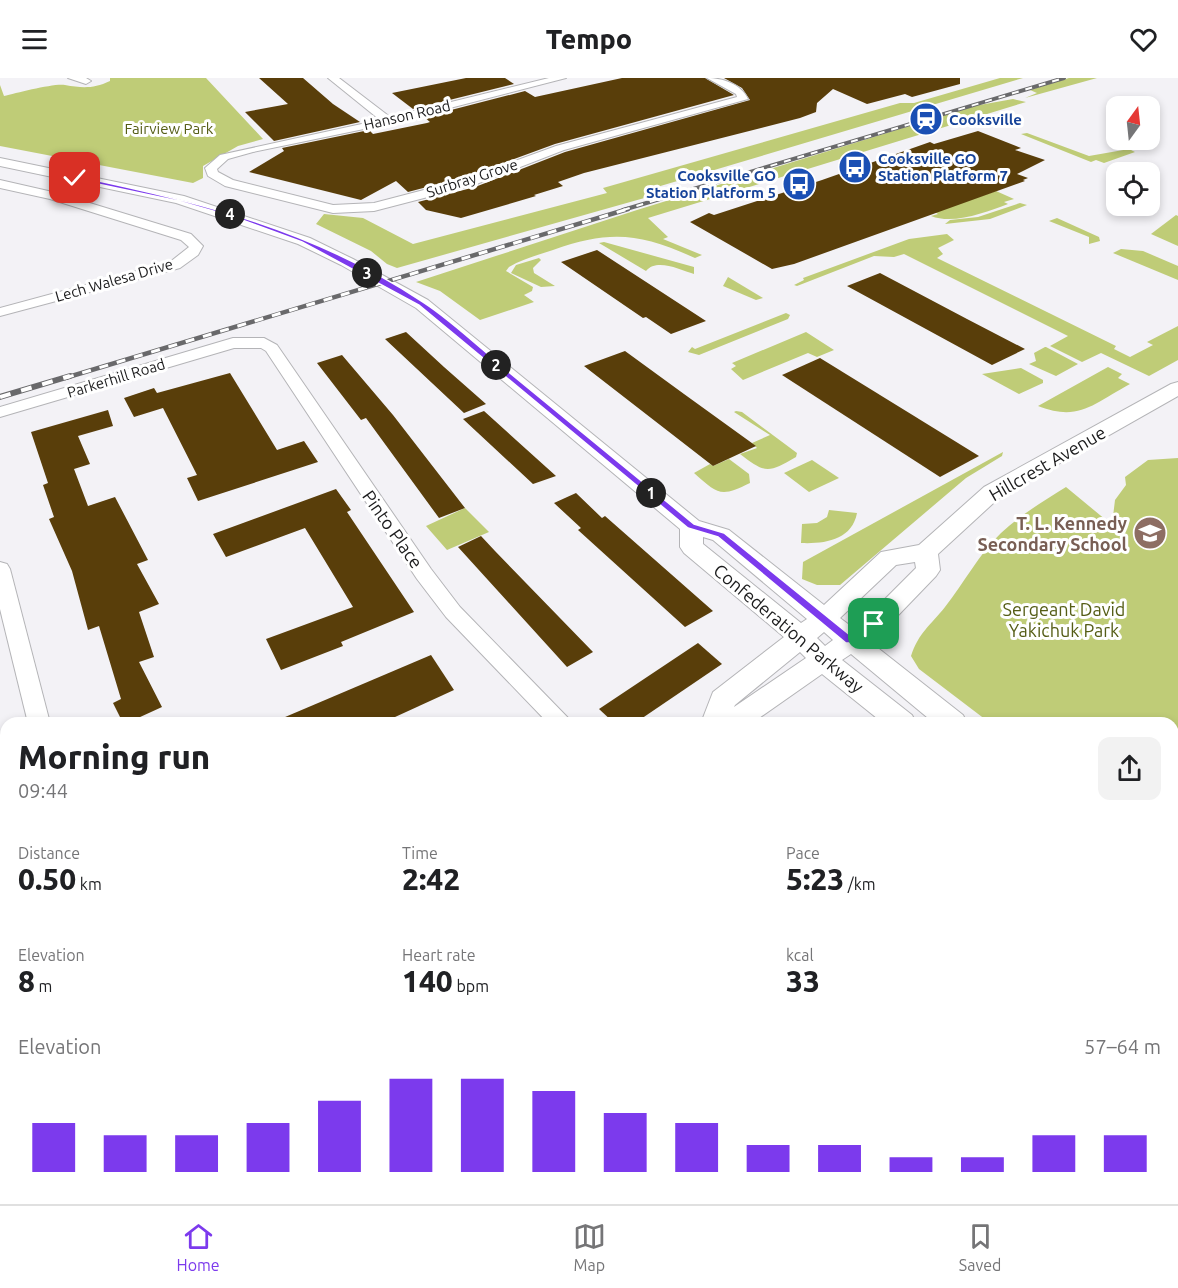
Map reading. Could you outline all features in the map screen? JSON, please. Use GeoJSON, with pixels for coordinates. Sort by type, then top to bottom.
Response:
{"type":"FeatureCollection","features":[{"type":"Feature","properties":{"kind":"street"},"geometry":{"type":"LineString","coordinates":[[73,78],[86,81]]}},
{"type":"Feature","properties":{"kind":"street"},"geometry":{"type":"LineString","coordinates":[[333,78],[388,121]]}},
{"type":"Feature","properties":{"kind":"street"},"geometry":{"type":"LineString","coordinates":[[525,78],[535,84]]}},
{"type":"Feature","properties":{"kind":"street","name":"Hanson Road"},"geometry":{"type":"LineString","coordinates":[[251,149],[388,121],[561,78]]}},
{"type":"Feature","properties":{"kind":"street","name":"Surbray Grove"},"geometry":{"type":"LineString","coordinates":[[251,149],[215,163],[211,168],[212,174],[229,183],[333,209],[374,207],[470,182],[560,148],[743,99],[741,92],[712,78]]}},
{"type":"Feature","properties":{"kind":"street","name":"Confederation Parkway"},"geometry":{"type":"LineString","coordinates":[[0,162],[179,199],[225,212],[304,241],[422,304],[691,526],[721,535],[946,717]]}},
{"type":"Feature","properties":{"kind":"street","name":"Lech Walesa Drive"},"geometry":{"type":"LineString","coordinates":[[0,184],[53,196],[186,237],[196,246],[193,252],[175,265],[0,312]]}},
{"type":"Feature","properties":{"kind":"street","name":"Parkerhill Road"},"geometry":{"type":"LineString","coordinates":[[0,412],[233,343]]}},
{"type":"Feature","properties":{"kind":"street","name":"Pinto Place"},"geometry":{"type":"LineString","coordinates":[[233,343],[264,343],[272,348],[378,508],[453,612],[556,717]]}},
{"type":"Feature","properties":{"kind":"street","name":"Hillcrest Avenue"},"geometry":{"type":"LineString","coordinates":[[926,552],[992,492],[1178,388]]}},
{"type":"Feature","properties":{"kind":"street","name":"Confederation Parkway"},"geometry":{"type":"LineString","coordinates":[[691,526],[692,547],[801,637],[823,660],[894,717]]}},
{"type":"Feature","properties":{"kind":"street"},"geometry":{"type":"LineString","coordinates":[[718,717],[723,699],[824,619],[889,558],[926,552],[928,570],[874,624],[740,717]]}},
{"type":"Feature","properties":{"kind":"street"},"geometry":{"type":"LineString","coordinates":[[0,569],[37,717]]}},
{"type":"Feature","properties":{"kind":"green space","name":"Fairview Park"},"geometry":{"type":"Polygon","coordinates":[[[110,78],[206,78],[263,139],[238,146],[203,166],[203,178],[193,183],[0,146],[0,85],[4,96],[53,85],[93,87],[110,81],[110,78]]]}},
{"type":"Feature","properties":{"kind":"green space"},"geometry":{"type":"Polygon","coordinates":[[[1000,78],[1023,78],[647,190],[655,195],[397,268],[387,264],[371,251],[316,224],[324,214],[363,218],[413,244],[607,193],[603,188],[900,103],[914,103],[1000,78]]]}},
{"type":"Feature","properties":{"kind":"green space"},"geometry":{"type":"Polygon","coordinates":[[[1069,78],[1097,78],[1025,98],[1037,93],[1030,90],[1069,78]]]}},
{"type":"Feature","properties":{"kind":"green space"},"geometry":{"type":"Polygon","coordinates":[[[1013,99],[1026,102],[648,218],[668,237],[663,239],[702,255],[695,258],[657,243],[625,237],[592,239],[573,244],[530,257],[509,267],[506,271],[533,287],[532,291],[524,295],[534,302],[480,320],[440,291],[416,282],[637,210],[974,106],[1013,99]]]}},
{"type":"Feature","properties":{"kind":"green space"},"geometry":{"type":"Polygon","coordinates":[[[1027,133],[1089,156],[1123,150],[1135,152],[1104,163],[1096,160],[1091,162],[1021,134],[1027,133]]]}},
{"type":"Feature","properties":{"kind":"green space"},"geometry":{"type":"Polygon","coordinates":[[[996,191],[1014,199],[990,211],[970,216],[950,219],[931,216],[938,214],[935,212],[996,191]]]}},
{"type":"Feature","properties":{"kind":"green space"},"geometry":{"type":"Polygon","coordinates":[[[1020,203],[1027,205],[990,219],[945,224],[950,220],[978,217],[1020,203]]]}},
{"type":"Feature","properties":{"kind":"green space"},"geometry":{"type":"Polygon","coordinates":[[[1176,215],[1178,216],[1178,246],[1151,234],[1176,215]]]}},
{"type":"Feature","properties":{"kind":"green space"},"geometry":{"type":"Polygon","coordinates":[[[1057,218],[1099,237],[1100,241],[1089,244],[1089,237],[1049,221],[1057,218]]]}},
{"type":"Feature","properties":{"kind":"green space"},"geometry":{"type":"Polygon","coordinates":[[[947,234],[954,240],[938,248],[943,254],[937,258],[1116,346],[1114,349],[1130,357],[1153,345],[1147,342],[1178,326],[1178,360],[1149,376],[1101,353],[1082,362],[1050,346],[1068,336],[904,254],[894,257],[874,256],[797,286],[794,285],[804,280],[803,278],[909,239],[947,234]]]}},
{"type":"Feature","properties":{"kind":"green space"},"geometry":{"type":"Polygon","coordinates":[[[604,242],[694,267],[694,274],[662,265],[656,265],[646,271],[599,243],[604,242]]]}},
{"type":"Feature","properties":{"kind":"green space"},"geometry":{"type":"Polygon","coordinates":[[[1121,249],[1143,251],[1178,266],[1178,280],[1113,253],[1121,249]]]}},
{"type":"Feature","properties":{"kind":"green space"},"geometry":{"type":"Polygon","coordinates":[[[539,258],[541,260],[533,268],[534,273],[555,286],[541,287],[511,273],[516,265],[539,258]]]}},
{"type":"Feature","properties":{"kind":"green space"},"geometry":{"type":"Polygon","coordinates":[[[728,277],[763,298],[756,300],[723,286],[728,277]]]}},
{"type":"Feature","properties":{"kind":"green space"},"geometry":{"type":"Polygon","coordinates":[[[786,313],[790,315],[788,319],[699,355],[688,352],[692,347],[695,349],[786,313]]]}},
{"type":"Feature","properties":{"kind":"green space"},"geometry":{"type":"Polygon","coordinates":[[[806,332],[834,350],[817,357],[808,353],[743,380],[731,369],[736,366],[732,363],[806,332]]]}},
{"type":"Feature","properties":{"kind":"green space"},"geometry":{"type":"Polygon","coordinates":[[[1046,347],[1078,364],[1056,376],[1029,364],[1036,361],[1034,353],[1046,347]]]}},
{"type":"Feature","properties":{"kind":"green space"},"geometry":{"type":"Polygon","coordinates":[[[1108,367],[1122,374],[1118,378],[1130,384],[1095,404],[1075,411],[1064,412],[1038,406],[1108,367]]]}},
{"type":"Feature","properties":{"kind":"green space"},"geometry":{"type":"Polygon","coordinates":[[[1021,368],[1043,380],[1043,383],[1019,394],[982,374],[1021,368]]]}},
{"type":"Feature","properties":{"kind":"green space"},"geometry":{"type":"Polygon","coordinates":[[[734,412],[742,412],[797,453],[796,457],[779,466],[767,469],[756,465],[740,454],[757,448],[752,443],[770,435],[734,412]]]}},
{"type":"Feature","properties":{"kind":"green space"},"geometry":{"type":"Polygon","coordinates":[[[1003,452],[1002,456],[966,478],[840,585],[817,585],[802,579],[803,562],[1003,452]]]}},
{"type":"Feature","properties":{"kind":"green space","name":"Sergeant David Yakichuk Park"},"geometry":{"type":"Polygon","coordinates":[[[1178,458],[1178,717],[982,717],[919,669],[911,656],[921,635],[945,607],[986,550],[1008,526],[1066,487],[1112,525],[1115,500],[1126,485],[1125,477],[1148,460],[1178,458]]]}},
{"type":"Feature","properties":{"kind":"green space"},"geometry":{"type":"Polygon","coordinates":[[[729,459],[749,474],[750,483],[732,491],[720,492],[694,473],[710,464],[713,466],[729,459]]]}},
{"type":"Feature","properties":{"kind":"green space"},"geometry":{"type":"Polygon","coordinates":[[[812,460],[839,478],[809,492],[784,473],[812,460]]]}},
{"type":"Feature","properties":{"kind":"green space"},"geometry":{"type":"Polygon","coordinates":[[[465,508],[489,532],[447,550],[426,526],[465,508]]]}},
{"type":"Feature","properties":{"kind":"green space"},"geometry":{"type":"Polygon","coordinates":[[[829,510],[857,513],[850,529],[843,535],[828,541],[801,543],[802,524],[817,523],[827,517],[829,510]]]}},
{"type":"Feature","properties":{"kind":"building"},"geometry":{"type":"Polygon","coordinates":[[[259,78],[303,78],[333,104],[360,122],[274,141],[245,112],[288,104],[259,78]]]}},
{"type":"Feature","properties":{"kind":"building"},"geometry":{"type":"Polygon","coordinates":[[[466,78],[505,78],[514,84],[413,109],[392,93],[466,78]]]}},
{"type":"Feature","properties":{"kind":"building"},"geometry":{"type":"Polygon","coordinates":[[[622,78],[705,78],[734,95],[555,144],[465,177],[408,192],[396,181],[361,200],[249,172],[284,151],[282,148],[369,130],[373,134],[427,123],[430,122],[424,117],[525,91],[535,97],[622,78]]]}},
{"type":"Feature","properties":{"kind":"building"},"geometry":{"type":"Polygon","coordinates":[[[724,78],[960,78],[960,84],[912,97],[905,94],[867,104],[833,89],[817,103],[816,112],[800,118],[584,173],[558,182],[563,186],[534,195],[536,196],[461,218],[426,210],[418,202],[475,187],[565,152],[750,100],[742,88],[724,78]]]}},
{"type":"Feature","properties":{"kind":"building"},"geometry":{"type":"Polygon","coordinates":[[[978,131],[1021,148],[1015,150],[1045,160],[1017,174],[1028,178],[1023,180],[1025,181],[794,264],[772,269],[690,222],[709,213],[714,215],[930,142],[934,144],[978,131]]]}},
{"type":"Feature","properties":{"kind":"building"},"geometry":{"type":"Polygon","coordinates":[[[597,250],[706,321],[671,334],[646,317],[643,318],[561,262],[597,250]]]}},
{"type":"Feature","properties":{"kind":"building"},"geometry":{"type":"Polygon","coordinates":[[[880,273],[1025,349],[992,365],[847,286],[880,273]]]}},
{"type":"Feature","properties":{"kind":"building"},"geometry":{"type":"Polygon","coordinates":[[[406,332],[486,404],[464,413],[385,339],[406,332]]]}},
{"type":"Feature","properties":{"kind":"building"},"geometry":{"type":"Polygon","coordinates":[[[625,351],[756,446],[713,466],[584,366],[625,351]]]}},
{"type":"Feature","properties":{"kind":"building"},"geometry":{"type":"Polygon","coordinates":[[[342,355],[393,415],[465,508],[439,518],[366,418],[361,420],[317,363],[342,355]]]}},
{"type":"Feature","properties":{"kind":"building"},"geometry":{"type":"Polygon","coordinates":[[[820,358],[979,456],[940,477],[782,375],[820,358]]]}},
{"type":"Feature","properties":{"kind":"building"},"geometry":{"type":"Polygon","coordinates":[[[230,373],[277,450],[304,441],[318,462],[198,501],[187,478],[197,475],[163,408],[134,417],[124,398],[154,388],[157,393],[230,373]]]}},
{"type":"Feature","properties":{"kind":"building"},"geometry":{"type":"Polygon","coordinates":[[[108,410],[113,426],[78,436],[90,464],[74,469],[88,506],[115,497],[148,560],[137,564],[159,604],[139,612],[154,657],[139,662],[162,707],[140,717],[120,717],[113,703],[121,699],[99,626],[88,630],[72,571],[49,519],[54,517],[43,485],[48,483],[31,432],[108,410]]]}},
{"type":"Feature","properties":{"kind":"building"},"geometry":{"type":"Polygon","coordinates":[[[484,411],[556,476],[533,484],[463,419],[484,411]]]}},
{"type":"Feature","properties":{"kind":"building"},"geometry":{"type":"Polygon","coordinates":[[[336,489],[351,510],[347,512],[414,612],[341,642],[343,646],[281,670],[266,639],[353,607],[305,528],[226,557],[213,534],[336,489]]]}},
{"type":"Feature","properties":{"kind":"building"},"geometry":{"type":"Polygon","coordinates":[[[576,493],[602,518],[605,516],[713,611],[685,627],[578,530],[581,528],[554,503],[576,493]]]}},
{"type":"Feature","properties":{"kind":"building"},"geometry":{"type":"Polygon","coordinates":[[[481,536],[593,652],[567,667],[458,547],[481,536]]]}},
{"type":"Feature","properties":{"kind":"building"},"geometry":{"type":"Polygon","coordinates":[[[698,643],[722,664],[644,717],[608,717],[599,709],[698,643]]]}},
{"type":"Feature","properties":{"kind":"building"},"geometry":{"type":"Polygon","coordinates":[[[431,655],[454,690],[395,717],[285,717],[431,655]]]}},
{"type":"Feature","properties":{"kind":"railway"},"geometry":{"type":"LineString","coordinates":[[623,210],[1064,78]]}},
{"type":"Feature","properties":{"kind":"railway"},"geometry":{"type":"LineString","coordinates":[[65,378],[628,209]]}},
{"type":"Feature","properties":{"kind":"railway"},"geometry":{"type":"LineString","coordinates":[[0,397],[70,376]]}},
{"type":"Feature","properties":{"kind":"place","name":"Cooksville"},"geometry":{"type":"Point","coordinates":[926,119]}},
{"type":"Feature","properties":{"kind":"place","name":"Cooksville GO Station Platform 7"},"geometry":{"type":"Point","coordinates":[855,167]}},
{"type":"Feature","properties":{"kind":"place","name":"Cooksville GO Station Platform 5"},"geometry":{"type":"Point","coordinates":[799,184]}},
{"type":"Feature","properties":{"kind":"place","name":"T. L. Kennedy Secondary School"},"geometry":{"type":"Point","coordinates":[1150,533]}},
{"type":"Feature","properties":{"kind":"route"},"geometry":{"type":"LineString","coordinates":[[75,178],[179,199],[236,216],[304,241],[347,262],[422,304],[691,526],[721,535],[850,640],[874,624]]}}]}
